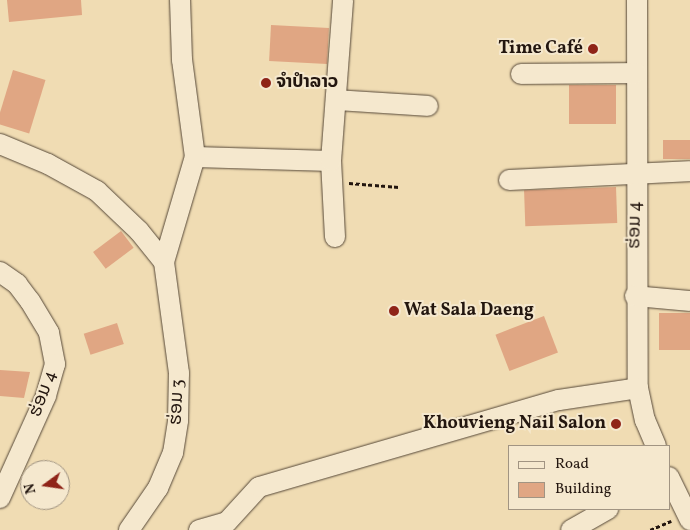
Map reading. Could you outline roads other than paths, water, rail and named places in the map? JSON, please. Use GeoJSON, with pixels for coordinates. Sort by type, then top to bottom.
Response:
{"type":"FeatureCollection","features":[{"type":"Feature","properties":{"kind":"street"},"geometry":{"type":"LineString","coordinates":[[164,262],[195,157],[182,60],[180,0]]}},
{"type":"Feature","properties":{"kind":"street"},"geometry":{"type":"LineString","coordinates":[[336,237],[331,161],[343,0]]}},
{"type":"Feature","properties":{"kind":"street","name":"ຮ່ອມ 4"},"geometry":{"type":"LineString","coordinates":[[636,0],[637,172],[635,296],[638,388],[645,420],[656,445]]}},
{"type":"Feature","properties":{"kind":"street"},"geometry":{"type":"LineString","coordinates":[[521,74],[636,73]]}},
{"type":"Feature","properties":{"kind":"street"},"geometry":{"type":"LineString","coordinates":[[336,100],[428,106]]}},
{"type":"Feature","properties":{"kind":"street"},"geometry":{"type":"LineString","coordinates":[[0,144],[48,164],[97,191],[139,231],[164,262]]}},
{"type":"Feature","properties":{"kind":"street"},"geometry":{"type":"LineString","coordinates":[[195,157],[331,161]]}},
{"type":"Feature","properties":{"kind":"street"},"geometry":{"type":"LineString","coordinates":[[509,180],[637,172],[690,171]]}},
{"type":"Feature","properties":{"kind":"street","name":"ຮ່ອມ 3"},"geometry":{"type":"LineString","coordinates":[[129,530],[158,488],[173,453],[178,420],[180,373],[164,262]]}},
{"type":"Feature","properties":{"kind":"street","name":"ຮ່ອມ 4"},"geometry":{"type":"LineString","coordinates":[[0,272],[17,284],[30,301],[49,333],[55,364],[46,396],[0,498]]}},
{"type":"Feature","properties":{"kind":"street"},"geometry":{"type":"LineString","coordinates":[[635,296],[690,301]]}},
{"type":"Feature","properties":{"kind":"street"},"geometry":{"type":"LineString","coordinates":[[199,530],[227,522],[259,487],[559,400],[638,388]]}},
{"type":"Feature","properties":{"kind":"street"},"geometry":{"type":"LineString","coordinates":[[670,479],[688,517]]}},
{"type":"Feature","properties":{"kind":"street"},"geometry":{"type":"LineString","coordinates":[[571,530],[606,510]]}},
{"type":"Feature","properties":{"kind":"place","name":"Time Café"},"geometry":{"type":"Point","coordinates":[593,49]}},
{"type":"Feature","properties":{"kind":"place","name":"ຈຳປຳລາວ"},"geometry":{"type":"Point","coordinates":[266,83]}},
{"type":"Feature","properties":{"kind":"place","name":"Wat Sala Daeng"},"geometry":{"type":"Point","coordinates":[394,311]}},
{"type":"Feature","properties":{"kind":"place","name":"Khouvieng Nail Salon"},"geometry":{"type":"Point","coordinates":[616,424]}}]}
